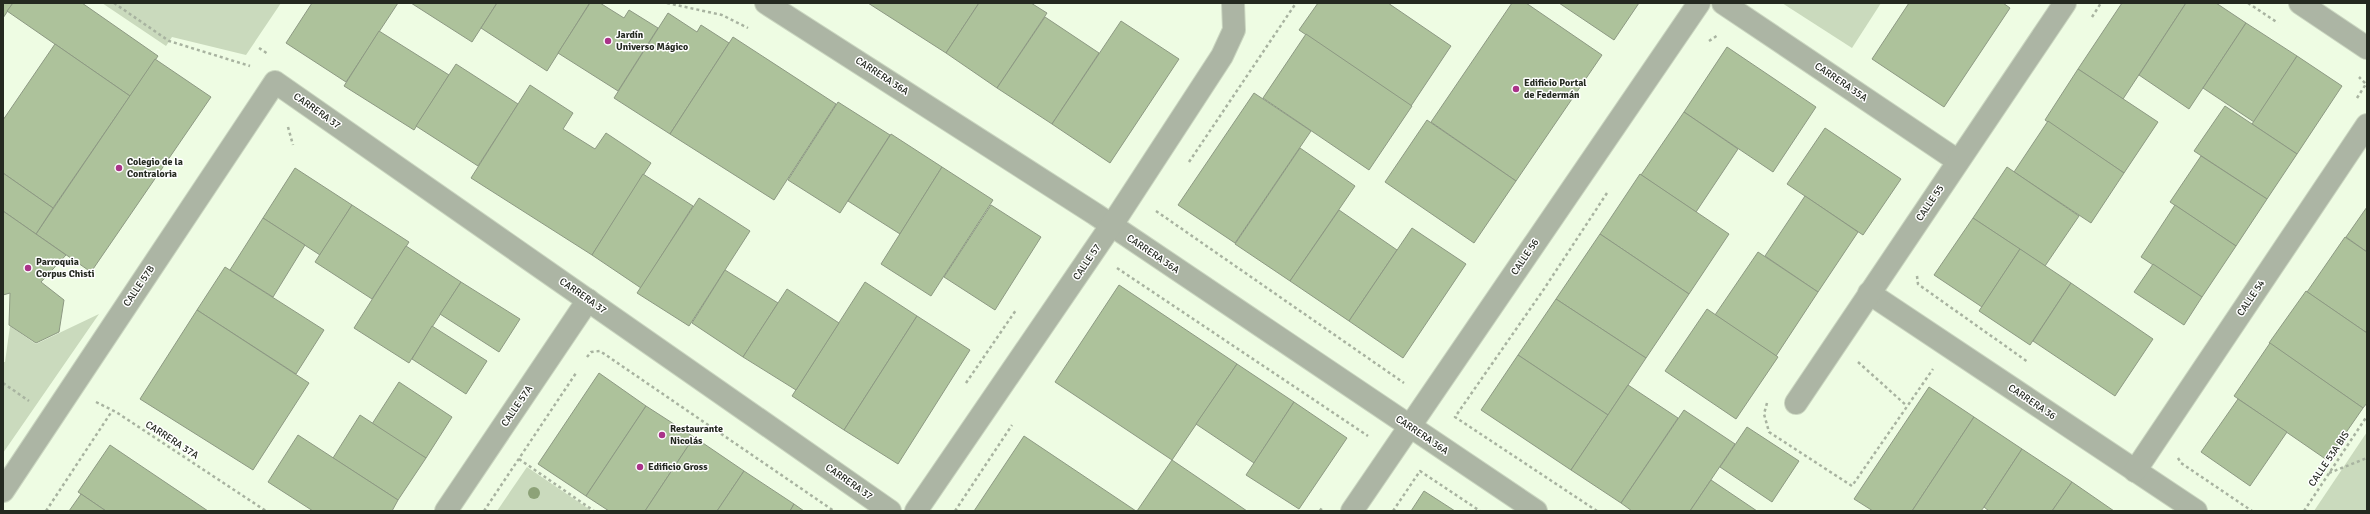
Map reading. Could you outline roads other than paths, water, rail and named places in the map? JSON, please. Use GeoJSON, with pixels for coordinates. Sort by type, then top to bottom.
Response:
{"type":"FeatureCollection","features":[{"type":"Feature","properties":{"kind":"street","name":"CARRERA 36A"},"geometry":{"type":"LineString","coordinates":[[766,3],[1112,225],[1536,511]]}},
{"type":"Feature","properties":{"kind":"street","name":"CALLE 57"},"geometry":{"type":"LineString","coordinates":[[916,511],[1112,225],[1222,56],[1234,30],[1233,3]]}},
{"type":"Feature","properties":{"kind":"street","name":"CALLE 56"},"geometry":{"type":"LineString","coordinates":[[1352,511],[1699,3]]}},
{"type":"Feature","properties":{"kind":"street","name":"CARRERA 35A"},"geometry":{"type":"LineString","coordinates":[[1723,3],[1958,161]]}},
{"type":"Feature","properties":{"kind":"street","name":"CALLE 55"},"geometry":{"type":"LineString","coordinates":[[1796,403],[2064,3]]}},
{"type":"Feature","properties":{"kind":"street"},"geometry":{"type":"LineString","coordinates":[[2300,3],[2367,48]]}},
{"type":"Feature","properties":{"kind":"street","name":"CARRERA 37"},"geometry":{"type":"LineString","coordinates":[[276,82],[890,511]]}},
{"type":"Feature","properties":{"kind":"street","name":"CALLE 57B"},"geometry":{"type":"LineString","coordinates":[[3,491],[276,82]]}},
{"type":"Feature","properties":{"kind":"street","name":"CALLE 54"},"geometry":{"type":"LineString","coordinates":[[2135,470],[2367,125]]}},
{"type":"Feature","properties":{"kind":"street","name":"CARRERA 36"},"geometry":{"type":"LineString","coordinates":[[1869,293],[2196,511]]}},
{"type":"Feature","properties":{"kind":"street","name":"CALLE 57A"},"geometry":{"type":"LineString","coordinates":[[446,511],[588,300]]}},
{"type":"Feature","properties":{"kind":"place","name":"Jardín Universo Mágico"},"geometry":{"type":"Point","coordinates":[608,41]}},
{"type":"Feature","properties":{"kind":"place","name":"Edificio Portal de Federmán"},"geometry":{"type":"Point","coordinates":[1516,89]}},
{"type":"Feature","properties":{"kind":"place","name":"Colegio de la Contraloria"},"geometry":{"type":"Point","coordinates":[119,168]}},
{"type":"Feature","properties":{"kind":"place","name":"Parroquia Corpus Chisti"},"geometry":{"type":"Point","coordinates":[28,268]}},
{"type":"Feature","properties":{"kind":"place","name":"Restaurante Nicolás"},"geometry":{"type":"Point","coordinates":[662,435]}},
{"type":"Feature","properties":{"kind":"place","name":"Edificio Gross"},"geometry":{"type":"Point","coordinates":[640,467]}}]}
